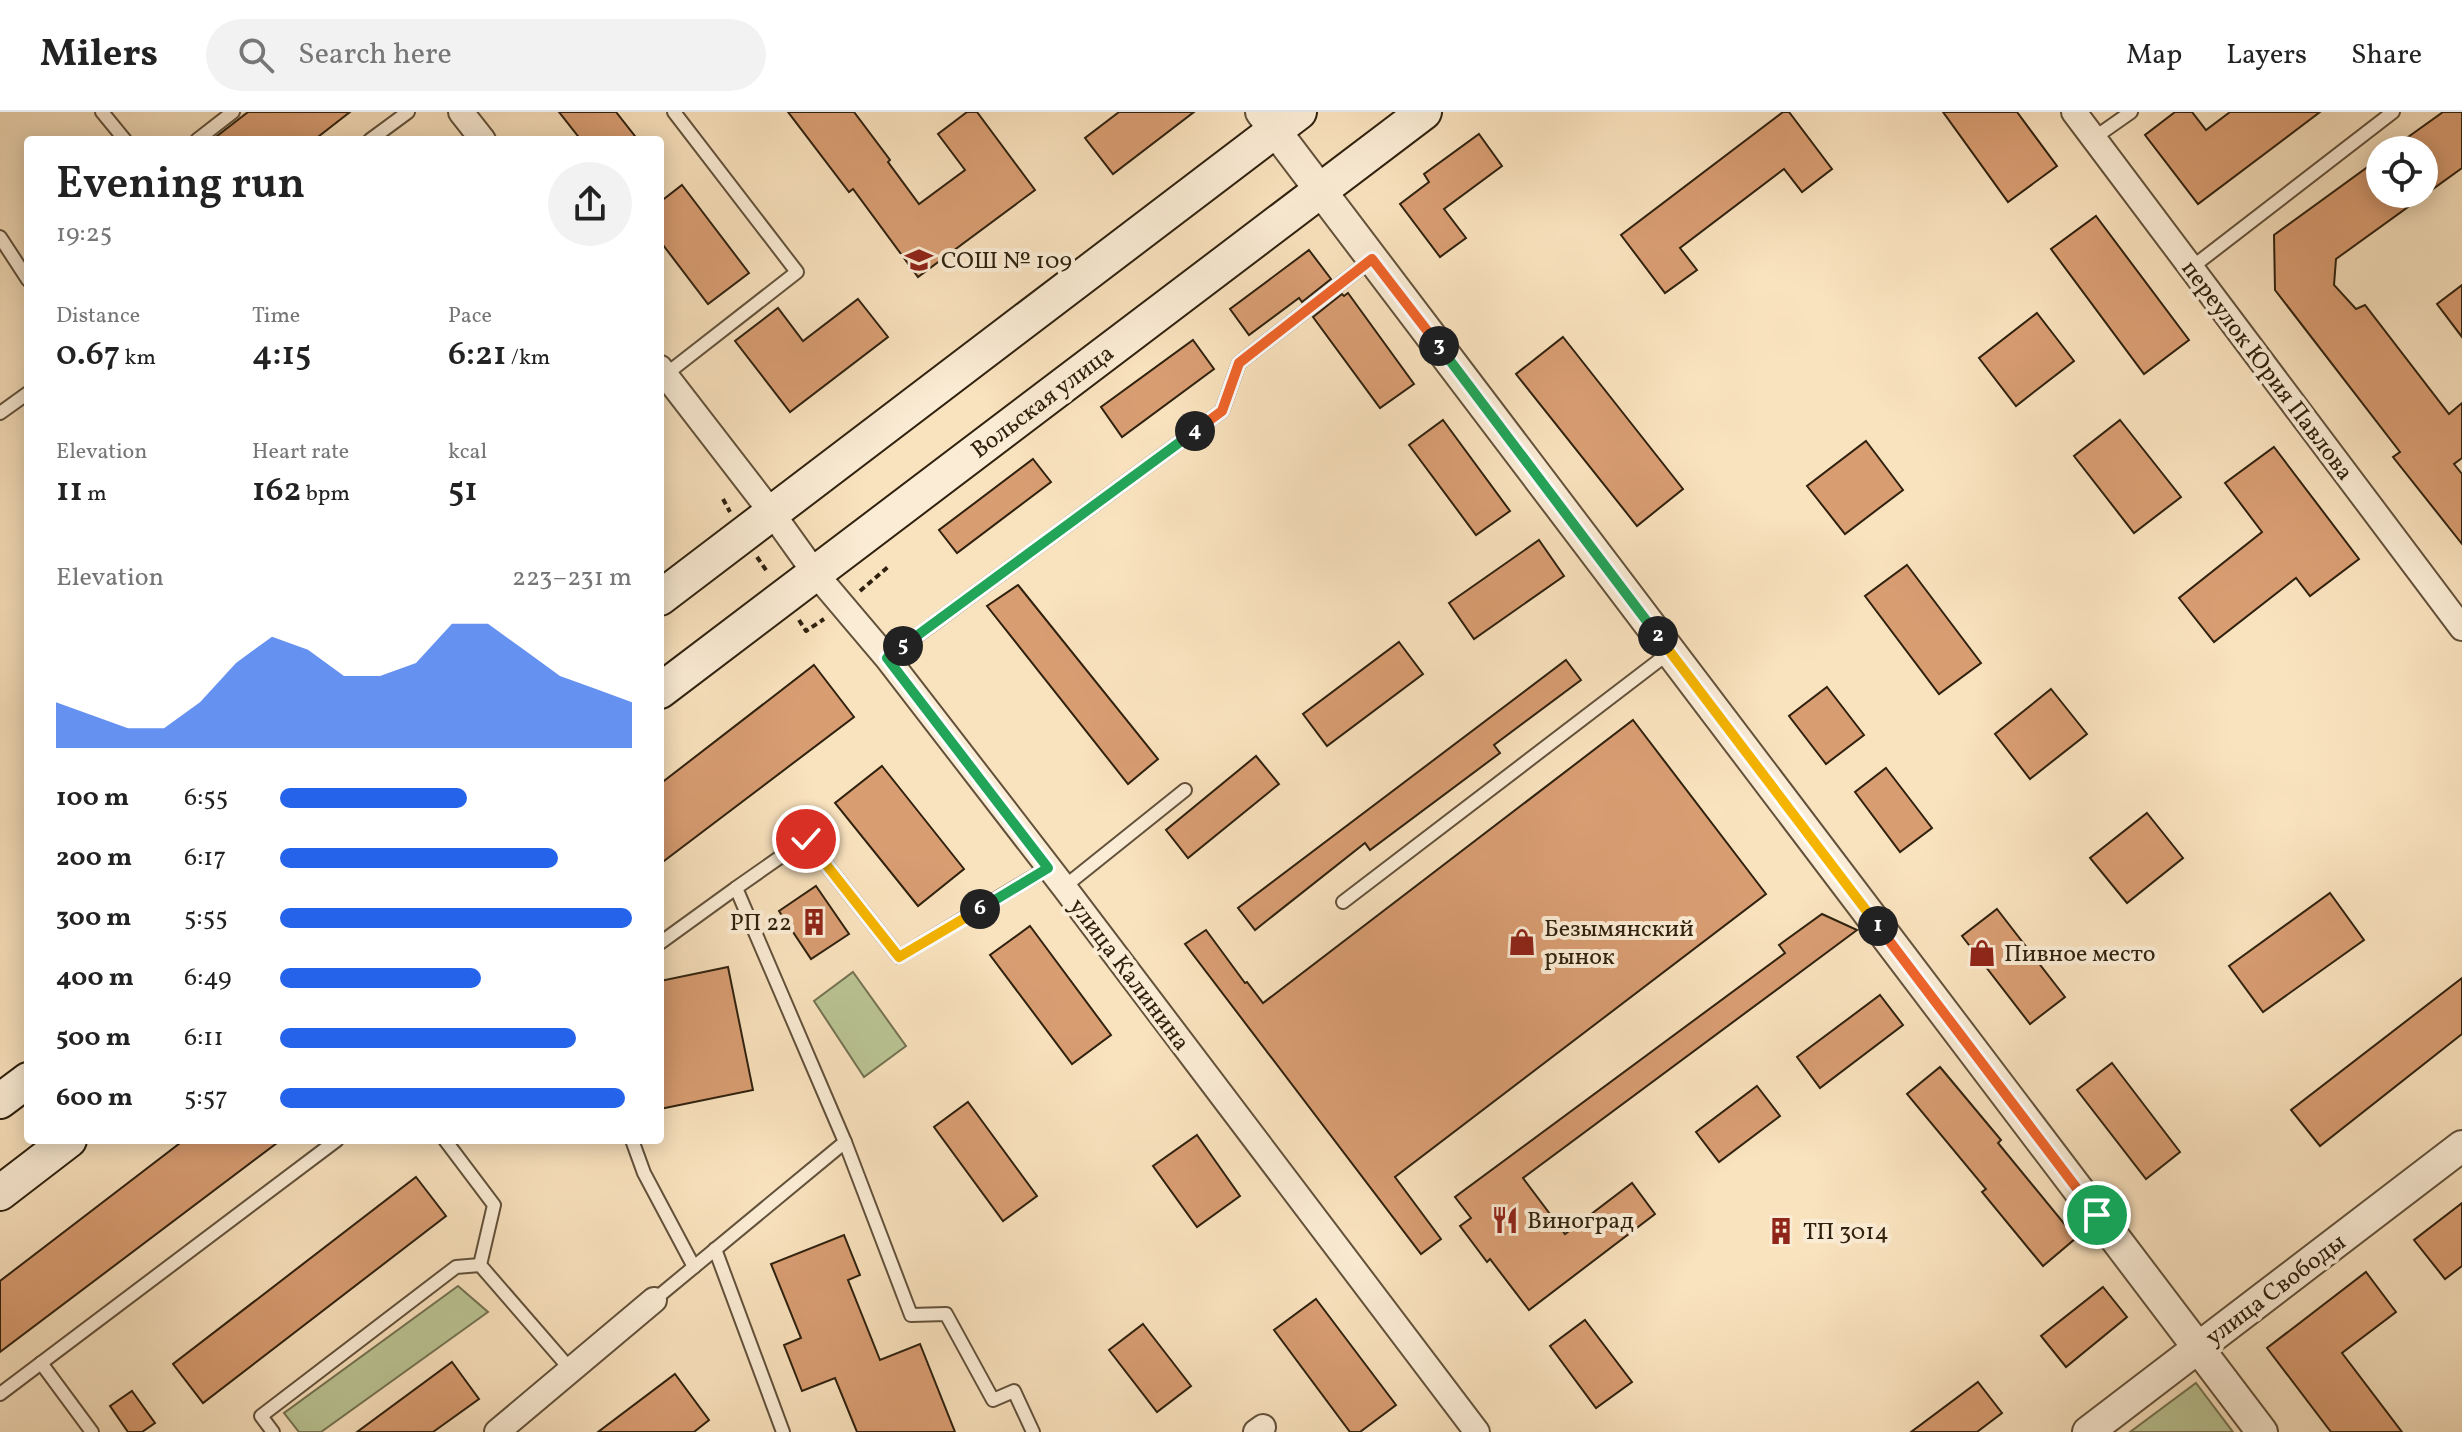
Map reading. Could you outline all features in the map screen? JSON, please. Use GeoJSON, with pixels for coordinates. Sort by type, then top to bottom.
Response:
{"type":"FeatureCollection","features":[{"type":"Feature","properties":{"kind":"main road","name":"Вольская улица"},"geometry":{"type":"LineString","coordinates":[[664,688],[1424,112]]}},
{"type":"Feature","properties":{"kind":"main road"},"geometry":{"type":"LineString","coordinates":[[664,595],[1278,118]]}},
{"type":"Feature","properties":{"kind":"main road"},"geometry":{"type":"LineString","coordinates":[[0,1101],[24,1083]]}},
{"type":"Feature","properties":{"kind":"main road"},"geometry":{"type":"LineString","coordinates":[[0,1193],[64,1144]]}},
{"type":"Feature","properties":{"kind":"street","name":"переулок Юрия Павлова"},"geometry":{"type":"LineString","coordinates":[[2074,112],[2462,628]]}},
{"type":"Feature","properties":{"kind":"street"},"geometry":{"type":"LineString","coordinates":[[1278,118],[1320,191],[2262,1432]]}},
{"type":"Feature","properties":{"kind":"street","name":"улица Калинина"},"geometry":{"type":"LineString","coordinates":[[664,374],[815,573],[887,658],[1056,878],[1477,1432]]}},
{"type":"Feature","properties":{"kind":"street","name":"улица Свободы"},"geometry":{"type":"LineString","coordinates":[[2088,1432],[2462,1146]]}},
{"type":"Feature","properties":{"kind":"street"},"geometry":{"type":"LineString","coordinates":[[497,1432],[654,1300]]}},
{"type":"Feature","properties":{"kind":"lane"},"geometry":{"type":"LineString","coordinates":[[202,136],[233,112]]}},
{"type":"Feature","properties":{"kind":"lane"},"geometry":{"type":"LineString","coordinates":[[375,136],[408,112]]}},
{"type":"Feature","properties":{"kind":"lane"},"geometry":{"type":"LineString","coordinates":[[664,370],[797,272],[674,112]]}},
{"type":"Feature","properties":{"kind":"lane"},"geometry":{"type":"LineString","coordinates":[[2094,138],[2131,112]]}},
{"type":"Feature","properties":{"kind":"lane"},"geometry":{"type":"LineString","coordinates":[[2191,268],[2393,112]]}},
{"type":"Feature","properties":{"kind":"lane"},"geometry":{"type":"LineString","coordinates":[[109,114],[123,136]]}},
{"type":"Feature","properties":{"kind":"lane"},"geometry":{"type":"LineString","coordinates":[[0,237],[24,274]]}},
{"type":"Feature","properties":{"kind":"lane"},"geometry":{"type":"LineString","coordinates":[[887,658],[1222,411],[1239,363],[1372,259]]}},
{"type":"Feature","properties":{"kind":"lane"},"geometry":{"type":"LineString","coordinates":[[0,413],[24,396]]}},
{"type":"Feature","properties":{"kind":"lane"},"geometry":{"type":"LineString","coordinates":[[1343,902],[1670,652]]}},
{"type":"Feature","properties":{"kind":"lane"},"geometry":{"type":"LineString","coordinates":[[664,940],[806,839],[899,957],[1056,878],[1185,790]]}},
{"type":"Feature","properties":{"kind":"lane"},"geometry":{"type":"LineString","coordinates":[[736,888],[845,1142],[911,1315],[946,1314],[993,1400],[1014,1391],[1033,1432]]}},
{"type":"Feature","properties":{"kind":"lane"},"geometry":{"type":"LineString","coordinates":[[654,1300],[845,1142]]}},
{"type":"Feature","properties":{"kind":"lane"},"geometry":{"type":"LineString","coordinates":[[0,1394],[332,1144]]}},
{"type":"Feature","properties":{"kind":"lane"},"geometry":{"type":"LineString","coordinates":[[448,1144],[494,1205],[480,1265]]}},
{"type":"Feature","properties":{"kind":"lane"},"geometry":{"type":"LineString","coordinates":[[633,1144],[644,1173],[694,1267]]}},
{"type":"Feature","properties":{"kind":"lane"},"geometry":{"type":"LineString","coordinates":[[715,1249],[783,1432]]}},
{"type":"Feature","properties":{"kind":"lane"},"geometry":{"type":"LineString","coordinates":[[480,1265],[571,1370]]}},
{"type":"Feature","properties":{"kind":"lane"},"geometry":{"type":"LineString","coordinates":[[273,1432],[261,1416],[456,1267],[480,1265]]}},
{"type":"Feature","properties":{"kind":"lane"},"geometry":{"type":"LineString","coordinates":[[41,1363],[92,1432]]}},
{"type":"Feature","properties":{"kind":"green space"},"geometry":{"type":"Polygon","coordinates":[[[853,972],[906,1046],[864,1077],[814,1001],[853,972]]]}},
{"type":"Feature","properties":{"kind":"green space"},"geometry":{"type":"Polygon","coordinates":[[[458,1286],[488,1312],[321,1432],[299,1432],[284,1413],[458,1286]]]}},
{"type":"Feature","properties":{"kind":"green space"},"geometry":{"type":"Polygon","coordinates":[[[2196,1383],[2233,1432],[2130,1432],[2196,1383]]]}},
{"type":"Feature","properties":{"kind":"building"},"geometry":{"type":"Polygon","coordinates":[[[248,112],[350,112],[319,136],[217,136],[248,112]]]}},
{"type":"Feature","properties":{"kind":"building"},"geometry":{"type":"Polygon","coordinates":[[[559,112],[616,112],[635,136],[578,136],[559,112]]]}},
{"type":"Feature","properties":{"kind":"building"},"geometry":{"type":"Polygon","coordinates":[[[788,112],[854,112],[919,204],[965,170],[938,134],[967,112],[977,112],[1035,190],[918,277],[853,189],[849,192],[788,112]]]}},
{"type":"Feature","properties":{"kind":"building"},"geometry":{"type":"Polygon","coordinates":[[[1119,112],[1194,112],[1113,174],[1085,138],[1119,112]]]}},
{"type":"Feature","properties":{"kind":"building"},"geometry":{"type":"Polygon","coordinates":[[[1783,112],[1789,112],[1832,169],[1802,192],[1784,169],[1680,248],[1697,270],[1665,293],[1621,235],[1783,112]]]}},
{"type":"Feature","properties":{"kind":"building"},"geometry":{"type":"Polygon","coordinates":[[[1943,112],[2017,112],[2057,166],[2008,202],[1943,112]]]}},
{"type":"Feature","properties":{"kind":"building"},"geometry":{"type":"Polygon","coordinates":[[[2175,112],[2192,112],[2206,130],[2230,112],[2320,112],[2198,204],[2145,135],[2175,112]]]}},
{"type":"Feature","properties":{"kind":"building"},"geometry":{"type":"Polygon","coordinates":[[[2443,112],[2462,112],[2462,168],[2438,185],[2438,136],[2410,136],[2443,112]]]}},
{"type":"Feature","properties":{"kind":"building"},"geometry":{"type":"Polygon","coordinates":[[[1479,134],[1502,166],[1444,209],[1466,238],[1440,257],[1400,204],[1429,182],[1424,174],[1479,134]]]}},
{"type":"Feature","properties":{"kind":"building"},"geometry":{"type":"Polygon","coordinates":[[[2366,168],[2366,208],[2407,208],[2336,259],[2334,285],[2356,309],[2365,305],[2449,414],[2462,403],[2462,458],[2454,464],[2462,474],[2462,544],[2393,457],[2400,452],[2275,290],[2274,235],[2366,168]]]}},
{"type":"Feature","properties":{"kind":"building"},"geometry":{"type":"Polygon","coordinates":[[[682,185],[749,273],[708,304],[664,246],[664,199],[682,185]]]}},
{"type":"Feature","properties":{"kind":"building"},"geometry":{"type":"Polygon","coordinates":[[[2096,216],[2189,340],[2144,374],[2051,249],[2096,216]]]}},
{"type":"Feature","properties":{"kind":"building"},"geometry":{"type":"Polygon","coordinates":[[[1309,250],[1331,279],[1302,302],[1299,298],[1249,335],[1230,309],[1309,250]]]}},
{"type":"Feature","properties":{"kind":"building"},"geometry":{"type":"Polygon","coordinates":[[[2462,285],[2462,337],[2437,304],[2462,285]]]}},
{"type":"Feature","properties":{"kind":"building"},"geometry":{"type":"Polygon","coordinates":[[[1348,293],[1414,384],[1380,408],[1313,317],[1342,294],[1348,293]]]}},
{"type":"Feature","properties":{"kind":"building"},"geometry":{"type":"Polygon","coordinates":[[[858,299],[888,337],[790,412],[735,341],[778,308],[803,341],[858,299]]]}},
{"type":"Feature","properties":{"kind":"building"},"geometry":{"type":"Polygon","coordinates":[[[2037,313],[2074,361],[2016,406],[1979,358],[2037,313]]]}},
{"type":"Feature","properties":{"kind":"building"},"geometry":{"type":"Polygon","coordinates":[[[1563,337],[1683,489],[1637,526],[1516,374],[1563,337]]]}},
{"type":"Feature","properties":{"kind":"building"},"geometry":{"type":"Polygon","coordinates":[[[1193,340],[1214,369],[1122,437],[1101,407],[1193,340]]]}},
{"type":"Feature","properties":{"kind":"building"},"geometry":{"type":"Polygon","coordinates":[[[1443,420],[1510,511],[1476,535],[1409,445],[1443,420]]]}},
{"type":"Feature","properties":{"kind":"building"},"geometry":{"type":"Polygon","coordinates":[[[2120,420],[2181,497],[2134,533],[2074,456],[2120,420]]]}},
{"type":"Feature","properties":{"kind":"building"},"geometry":{"type":"Polygon","coordinates":[[[1866,441],[1903,490],[1845,534],[1807,486],[1866,441]]]}},
{"type":"Feature","properties":{"kind":"building"},"geometry":{"type":"Polygon","coordinates":[[[2274,447],[2359,559],[2310,596],[2296,578],[2214,642],[2179,598],[2262,532],[2225,483],[2274,447]]]}},
{"type":"Feature","properties":{"kind":"building"},"geometry":{"type":"Polygon","coordinates":[[[1033,459],[1051,482],[957,553],[939,530],[1033,459]]]}},
{"type":"Feature","properties":{"kind":"building"},"geometry":{"type":"Polygon","coordinates":[[[1539,540],[1564,576],[1474,639],[1449,603],[1539,540]]]}},
{"type":"Feature","properties":{"kind":"building"},"geometry":{"type":"Polygon","coordinates":[[[1907,565],[1981,663],[1939,694],[1865,596],[1907,565]]]}},
{"type":"Feature","properties":{"kind":"building"},"geometry":{"type":"Polygon","coordinates":[[[1018,585],[1158,759],[1128,784],[987,606],[1018,585]]]}},
{"type":"Feature","properties":{"kind":"building"},"geometry":{"type":"Polygon","coordinates":[[[1399,642],[1423,674],[1327,746],[1303,714],[1399,642]]]}},
{"type":"Feature","properties":{"kind":"building"},"geometry":{"type":"Polygon","coordinates":[[[1566,660],[1581,680],[1494,745],[1500,753],[1370,850],[1365,843],[1255,930],[1238,908],[1566,660]]]}},
{"type":"Feature","properties":{"kind":"building"},"geometry":{"type":"Polygon","coordinates":[[[814,665],[854,717],[664,861],[664,781],[814,665]]]}},
{"type":"Feature","properties":{"kind":"building"},"geometry":{"type":"Polygon","coordinates":[[[1827,687],[1864,735],[1826,764],[1789,716],[1827,687]]]}},
{"type":"Feature","properties":{"kind":"building"},"geometry":{"type":"Polygon","coordinates":[[[2051,689],[2087,734],[2030,779],[1995,734],[2051,689]]]}},
{"type":"Feature","properties":{"kind":"building","name":"Безымянский рынок"},"geometry":{"type":"Polygon","coordinates":[[[1633,720],[1766,894],[1395,1177],[1441,1239],[1421,1254],[1185,944],[1206,930],[1263,1003],[1633,720]]]}},
{"type":"Feature","properties":{"kind":"building"},"geometry":{"type":"Polygon","coordinates":[[[1256,756],[1279,784],[1188,858],[1166,830],[1256,756]]]}},
{"type":"Feature","properties":{"kind":"building"},"geometry":{"type":"Polygon","coordinates":[[[882,766],[964,869],[918,906],[835,803],[882,766]]]}},
{"type":"Feature","properties":{"kind":"building"},"geometry":{"type":"Polygon","coordinates":[[[1886,768],[1932,828],[1900,852],[1855,792],[1886,768]]]}},
{"type":"Feature","properties":{"kind":"building"},"geometry":{"type":"Polygon","coordinates":[[[2147,813],[2183,858],[2127,903],[2090,858],[2147,813]]]}},
{"type":"Feature","properties":{"kind":"building","name":"РП 22"},"geometry":{"type":"Polygon","coordinates":[[[816,886],[849,934],[811,959],[779,911],[816,886]]]}},
{"type":"Feature","properties":{"kind":"building"},"geometry":{"type":"Polygon","coordinates":[[[2330,893],[2364,940],[2263,1012],[2229,966],[2330,893]]]}},
{"type":"Feature","properties":{"kind":"building"},"geometry":{"type":"Polygon","coordinates":[[[1997,909],[2065,997],[2030,1024],[1962,936],[1997,909]]]}},
{"type":"Feature","properties":{"kind":"building"},"geometry":{"type":"Polygon","coordinates":[[[1822,914],[1857,930],[1523,1178],[1565,1234],[1632,1183],[1655,1214],[1529,1310],[1460,1226],[1471,1218],[1455,1197],[1785,953],[1779,945],[1822,914]]]}},
{"type":"Feature","properties":{"kind":"building"},"geometry":{"type":"Polygon","coordinates":[[[1030,926],[1111,1035],[1072,1064],[990,955],[1030,926]]]}},
{"type":"Feature","properties":{"kind":"building"},"geometry":{"type":"Polygon","coordinates":[[[728,967],[753,1090],[664,1108],[664,980],[728,967]]]}},
{"type":"Feature","properties":{"kind":"building"},"geometry":{"type":"Polygon","coordinates":[[[2462,978],[2462,1034],[2320,1146],[2291,1110],[2462,978]]]}},
{"type":"Feature","properties":{"kind":"building"},"geometry":{"type":"Polygon","coordinates":[[[1880,995],[1903,1025],[1820,1088],[1797,1057],[1880,995]]]}},
{"type":"Feature","properties":{"kind":"building"},"geometry":{"type":"Polygon","coordinates":[[[2112,1063],[2180,1152],[2146,1179],[2077,1090],[2112,1063]]]}},
{"type":"Feature","properties":{"kind":"building"},"geometry":{"type":"Polygon","coordinates":[[[1940,1067],[2076,1238],[2043,1266],[1982,1192],[1986,1189],[1907,1094],[1940,1067]]]}},
{"type":"Feature","properties":{"kind":"building"},"geometry":{"type":"Polygon","coordinates":[[[1757,1086],[1780,1116],[1719,1162],[1696,1132],[1757,1086]]]}},
{"type":"Feature","properties":{"kind":"building"},"geometry":{"type":"Polygon","coordinates":[[[968,1102],[1037,1196],[1003,1221],[934,1127],[968,1102]]]}},
{"type":"Feature","properties":{"kind":"building"},"geometry":{"type":"Polygon","coordinates":[[[1197,1135],[1240,1196],[1197,1227],[1153,1166],[1197,1135]]]}},
{"type":"Feature","properties":{"kind":"building"},"geometry":{"type":"Polygon","coordinates":[[[179,1144],[276,1144],[0,1352],[0,1281],[179,1144]]]}},
{"type":"Feature","properties":{"kind":"building"},"geometry":{"type":"Polygon","coordinates":[[[416,1177],[446,1216],[203,1403],[173,1364],[416,1177]]]}},
{"type":"Feature","properties":{"kind":"building"},"geometry":{"type":"Polygon","coordinates":[[[2462,1203],[2462,1266],[2445,1279],[2414,1240],[2462,1203]]]}},
{"type":"Feature","properties":{"kind":"building"},"geometry":{"type":"Polygon","coordinates":[[[844,1235],[860,1275],[848,1280],[880,1360],[920,1344],[955,1432],[857,1432],[835,1378],[802,1391],[784,1345],[801,1338],[771,1264],[844,1235]]]}},
{"type":"Feature","properties":{"kind":"building"},"geometry":{"type":"Polygon","coordinates":[[[2366,1272],[2396,1312],[2342,1353],[2402,1432],[2331,1432],[2267,1348],[2366,1272]]]}},
{"type":"Feature","properties":{"kind":"building"},"geometry":{"type":"Polygon","coordinates":[[[2103,1287],[2127,1317],[2066,1367],[2041,1336],[2103,1287]]]}},
{"type":"Feature","properties":{"kind":"building"},"geometry":{"type":"Polygon","coordinates":[[[1316,1299],[1396,1405],[1360,1432],[1350,1432],[1274,1330],[1316,1299]]]}},
{"type":"Feature","properties":{"kind":"building"},"geometry":{"type":"Polygon","coordinates":[[[1585,1320],[1632,1382],[1596,1408],[1550,1346],[1585,1320]]]}},
{"type":"Feature","properties":{"kind":"building"},"geometry":{"type":"Polygon","coordinates":[[[1143,1324],[1191,1386],[1157,1412],[1109,1350],[1143,1324]]]}},
{"type":"Feature","properties":{"kind":"building"},"geometry":{"type":"Polygon","coordinates":[[[452,1362],[479,1399],[433,1432],[357,1432],[452,1362]]]}},
{"type":"Feature","properties":{"kind":"building"},"geometry":{"type":"Polygon","coordinates":[[[675,1374],[709,1420],[694,1432],[598,1432],[675,1374]]]}},
{"type":"Feature","properties":{"kind":"building"},"geometry":{"type":"Polygon","coordinates":[[[1978,1382],[2002,1413],[1977,1432],[1911,1432],[1978,1382]]]}},
{"type":"Feature","properties":{"kind":"building"},"geometry":{"type":"Polygon","coordinates":[[[132,1391],[155,1423],[142,1432],[128,1432],[110,1406],[132,1391]]]}},
{"type":"Feature","properties":{"kind":"place","name":"СОШ № 109"},"geometry":{"type":"Point","coordinates":[919,260]}},
{"type":"Feature","properties":{"kind":"place","name":"РП 22"},"geometry":{"type":"Point","coordinates":[814,922]}},
{"type":"Feature","properties":{"kind":"place","name":"Безымянский рынок"},"geometry":{"type":"Point","coordinates":[1522,942]}},
{"type":"Feature","properties":{"kind":"place","name":"Пивное место"},"geometry":{"type":"Point","coordinates":[1982,953]}},
{"type":"Feature","properties":{"kind":"place","name":"Виноград"},"geometry":{"type":"Point","coordinates":[1505,1220]}},
{"type":"Feature","properties":{"kind":"place","name":"ТП 3014"},"geometry":{"type":"Point","coordinates":[1781,1231]}},
{"type":"Feature","properties":{"kind":"route"},"geometry":{"type":"LineString","coordinates":[[806,839],[899,957],[1048,868],[887,658],[1222,411],[1239,363],[1372,259],[2097,1215]]}}]}
